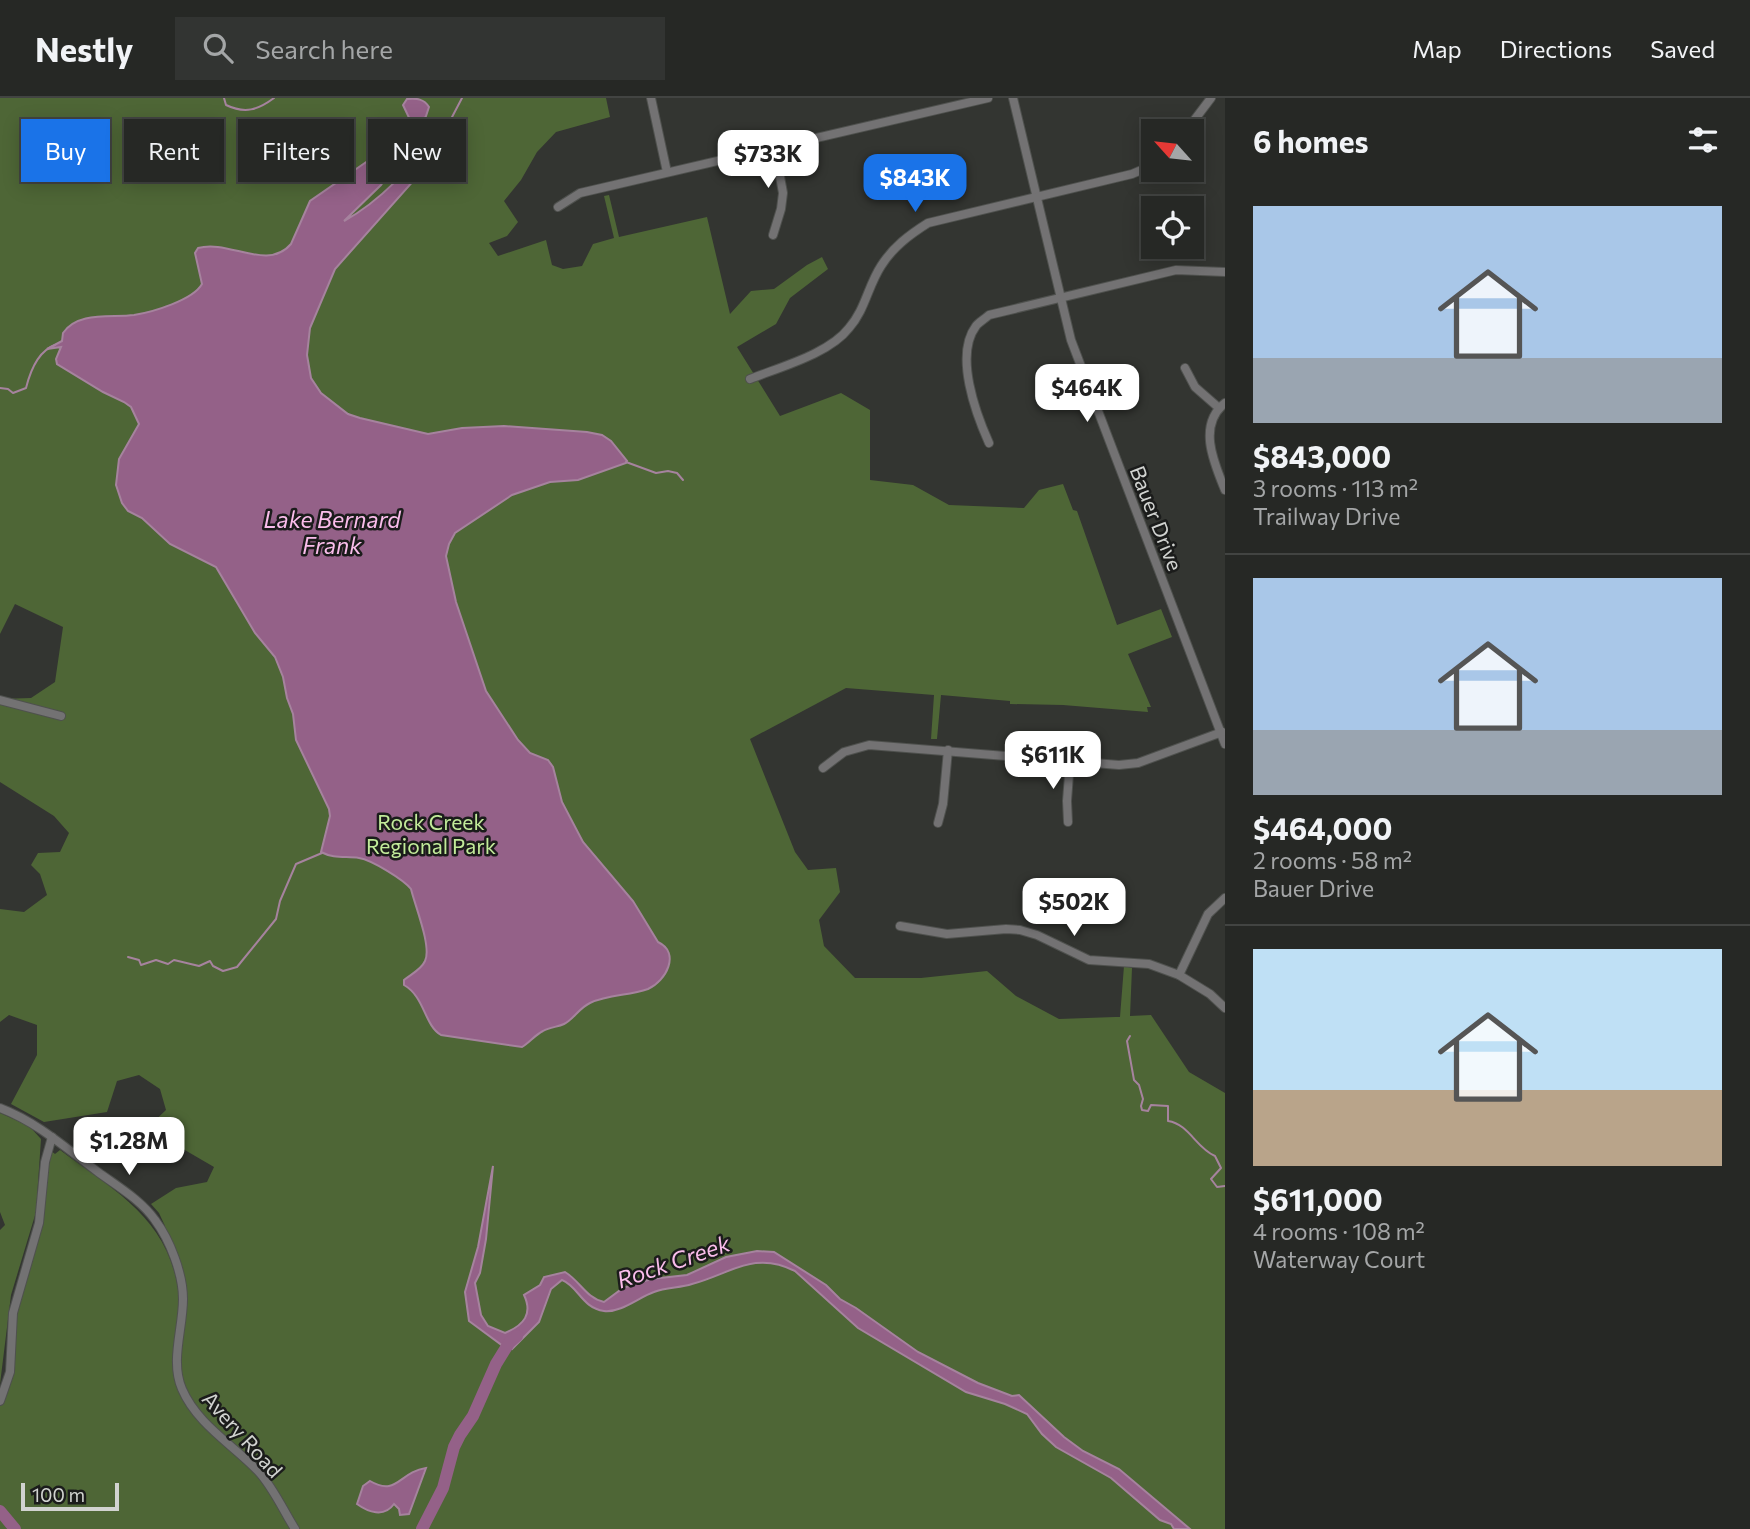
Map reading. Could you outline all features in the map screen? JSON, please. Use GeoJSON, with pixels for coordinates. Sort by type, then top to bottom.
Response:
{"type":"FeatureCollection","features":[{"type":"Feature","properties":{"kind":"street"},"geometry":{"type":"LineString","coordinates":[[651,98],[667,172]]}},
{"type":"Feature","properties":{"kind":"street"},"geometry":{"type":"LineString","coordinates":[[558,207],[580,193],[988,98]]}},
{"type":"Feature","properties":{"kind":"street","name":"Bauer Drive"},"geometry":{"type":"LineString","coordinates":[[1013,98],[1071,340],[1223,732],[1225,744]]}},
{"type":"Feature","properties":{"kind":"street"},"geometry":{"type":"LineString","coordinates":[[1194,119],[1211,98]]}},
{"type":"Feature","properties":{"kind":"street"},"geometry":{"type":"LineString","coordinates":[[773,235],[783,193],[775,149]]}},
{"type":"Feature","properties":{"kind":"street"},"geometry":{"type":"LineString","coordinates":[[750,379],[824,348],[848,330],[862,310],[880,267],[901,241],[928,223],[1141,170]]}},
{"type":"Feature","properties":{"kind":"street"},"geometry":{"type":"LineString","coordinates":[[989,443],[978,420],[967,366],[969,341],[976,326],[989,315],[1177,270],[1225,272]]}},
{"type":"Feature","properties":{"kind":"street"},"geometry":{"type":"LineString","coordinates":[[1185,368],[1195,387],[1222,405],[1210,429],[1209,442],[1213,461],[1225,490]]}},
{"type":"Feature","properties":{"kind":"street"},"geometry":{"type":"LineString","coordinates":[[0,700],[61,716]]}},
{"type":"Feature","properties":{"kind":"street"},"geometry":{"type":"LineString","coordinates":[[823,768],[844,752],[869,745],[1119,765],[1138,764],[1223,732]]}},
{"type":"Feature","properties":{"kind":"street"},"geometry":{"type":"LineString","coordinates":[[938,823],[943,804],[948,750]]}},
{"type":"Feature","properties":{"kind":"street"},"geometry":{"type":"LineString","coordinates":[[1068,822],[1070,761]]}},
{"type":"Feature","properties":{"kind":"street"},"geometry":{"type":"LineString","coordinates":[[1179,975],[1209,914],[1225,898]]}},
{"type":"Feature","properties":{"kind":"street"},"geometry":{"type":"LineString","coordinates":[[900,926],[947,934],[1020,930],[1048,939],[1089,960],[1149,964],[1179,975],[1210,994],[1225,1008]]}},
{"type":"Feature","properties":{"kind":"street","name":"Avery Road"},"geometry":{"type":"LineString","coordinates":[[0,1108],[33,1124],[51,1137],[134,1198],[157,1223],[170,1248],[182,1289],[177,1361],[183,1392],[203,1420],[263,1477],[295,1529]]}},
{"type":"Feature","properties":{"kind":"street"},"geometry":{"type":"LineString","coordinates":[[0,1401],[10,1372],[13,1312],[39,1223],[45,1162],[51,1137]]}},
{"type":"Feature","properties":{"kind":"green space","name":"Rock Creek Regional Park"},"geometry":{"type":"Polygon","coordinates":[[[0,98],[606,98],[610,117],[556,132],[537,152],[521,180],[504,201],[518,222],[507,236],[489,243],[498,256],[546,240],[552,265],[563,269],[582,266],[593,244],[614,238],[604,196],[609,195],[619,237],[707,217],[730,314],[751,291],[774,289],[822,257],[828,269],[790,298],[776,324],[737,347],[780,416],[841,393],[870,410],[870,480],[913,485],[949,505],[1024,508],[1039,490],[1063,484],[1073,510],[1077,511],[1117,625],[1161,609],[1172,637],[1128,654],[1151,707],[1147,707],[1148,712],[1010,704],[1010,701],[941,695],[937,739],[931,739],[934,695],[846,688],[750,739],[795,852],[808,870],[836,868],[840,892],[819,920],[824,946],[855,978],[921,978],[987,971],[1016,996],[1059,1019],[1120,1017],[1124,966],[1132,968],[1130,1016],[1151,1015],[1189,1072],[1225,1093],[1225,1529],[298,1529],[266,1477],[203,1418],[185,1390],[180,1365],[186,1299],[162,1228],[165,1226],[151,1204],[176,1188],[207,1182],[214,1167],[147,1128],[166,1110],[160,1089],[139,1075],[117,1081],[107,1112],[44,1122],[11,1104],[37,1055],[37,1025],[9,1015],[0,1022],[0,909],[24,912],[47,895],[40,874],[31,865],[38,853],[60,852],[69,833],[54,816],[0,782],[0,699],[31,698],[55,682],[63,627],[15,604],[0,634],[0,98]]]}},
{"type":"Feature","properties":{"kind":"green space"},"geometry":{"type":"Polygon","coordinates":[[[0,1113],[29,1126],[41,1139],[36,1212],[11,1295],[0,1384],[0,1230],[5,1225],[0,1212],[0,1113]]]}},
{"type":"Feature","properties":{"kind":"green space"},"geometry":{"type":"Polygon","coordinates":[[[50,1150],[55,1154],[60,1150],[118,1193],[150,1224],[172,1264],[178,1289],[176,1381],[182,1396],[201,1422],[260,1479],[291,1529],[0,1529],[0,1406],[7,1390],[17,1309],[29,1265],[50,1150]]]}},
{"type":"Feature","properties":{"kind":"water","name":"Lake Bernard Frank"},"geometry":{"type":"Polygon","coordinates":[[[407,99],[417,99],[429,107],[424,119],[410,119],[403,105],[407,99]]]}},
{"type":"Feature","properties":{"kind":"water","name":"Lake Bernard Frank"},"geometry":{"type":"Polygon","coordinates":[[[368,161],[368,182],[383,182],[344,221],[375,200],[395,182],[412,182],[335,269],[310,328],[307,355],[311,378],[321,393],[348,414],[428,434],[462,428],[504,426],[602,435],[611,441],[627,461],[578,480],[550,482],[512,495],[455,533],[446,556],[456,602],[486,691],[518,740],[530,753],[548,760],[553,767],[562,802],[583,842],[633,901],[658,942],[669,953],[670,960],[665,974],[655,985],[590,1003],[568,1022],[537,1034],[522,1047],[441,1035],[431,1025],[416,996],[404,985],[404,980],[423,964],[427,955],[425,937],[411,889],[372,862],[321,852],[330,816],[329,809],[296,740],[293,714],[275,657],[255,633],[216,567],[170,544],[142,518],[128,511],[122,503],[116,485],[119,459],[139,424],[131,407],[57,364],[56,359],[61,347],[47,349],[62,341],[63,333],[77,321],[142,313],[172,304],[190,295],[202,284],[195,253],[198,248],[210,246],[259,255],[281,252],[291,244],[310,201],[337,182],[354,182],[354,170],[368,161]]]}},
{"type":"Feature","properties":{"kind":"water"},"geometry":{"type":"Polygon","coordinates":[[[493,1166],[486,1239],[480,1273],[475,1283],[481,1315],[488,1326],[505,1333],[522,1322],[528,1308],[524,1295],[540,1285],[544,1277],[565,1272],[592,1297],[604,1302],[623,1288],[651,1279],[687,1275],[726,1257],[757,1251],[774,1252],[826,1285],[840,1299],[918,1352],[978,1383],[1012,1396],[1019,1395],[1064,1437],[1083,1451],[1119,1469],[1190,1529],[1174,1529],[1111,1478],[1056,1447],[1027,1414],[966,1392],[858,1328],[795,1271],[780,1265],[754,1263],[742,1266],[706,1280],[659,1290],[610,1311],[590,1306],[562,1280],[551,1289],[539,1322],[512,1349],[503,1346],[469,1321],[465,1292],[478,1247],[493,1166]]]}},
{"type":"Feature","properties":{"kind":"water"},"geometry":{"type":"Polygon","coordinates":[[[426,1468],[409,1514],[400,1515],[394,1504],[381,1512],[371,1511],[357,1504],[363,1486],[370,1481],[379,1485],[392,1485],[417,1470],[426,1468]]]}},
{"type":"Feature","properties":{"kind":"waterway"},"geometry":{"type":"LineString","coordinates":[[224,98],[226,105],[245,110],[257,108],[274,98]]}},
{"type":"Feature","properties":{"kind":"waterway"},"geometry":{"type":"LineString","coordinates":[[451,119],[462,98]]}},
{"type":"Feature","properties":{"kind":"waterway"},"geometry":{"type":"LineString","coordinates":[[0,388],[13,393],[26,388],[39,357],[55,345]]}},
{"type":"Feature","properties":{"kind":"waterway"},"geometry":{"type":"LineString","coordinates":[[626,462],[656,473],[677,473],[683,480]]}},
{"type":"Feature","properties":{"kind":"waterway"},"geometry":{"type":"LineString","coordinates":[[128,957],[139,960],[141,965],[156,960],[168,964],[174,960],[199,966],[210,961],[213,966],[223,971],[237,967],[276,919],[280,901],[296,864],[322,853]]}},
{"type":"Feature","properties":{"kind":"waterway"},"geometry":{"type":"LineString","coordinates":[[1130,1036],[1127,1041],[1134,1080],[1139,1085],[1143,1099],[1142,1110],[1148,1111],[1151,1105],[1168,1106],[1168,1121],[1182,1127],[1215,1156],[1221,1168],[1211,1179],[1217,1187],[1225,1186]]}},
{"type":"Feature","properties":{"kind":"waterway","name":"Rock Creek"},"geometry":{"type":"LineString","coordinates":[[422,1529],[443,1488],[454,1447],[473,1416],[496,1364],[509,1343],[517,1336]]}},
{"type":"Feature","properties":{"kind":"waterway","name":"Rock Creek"},"geometry":{"type":"LineString","coordinates":[[0,1511],[15,1529]]}}]}
